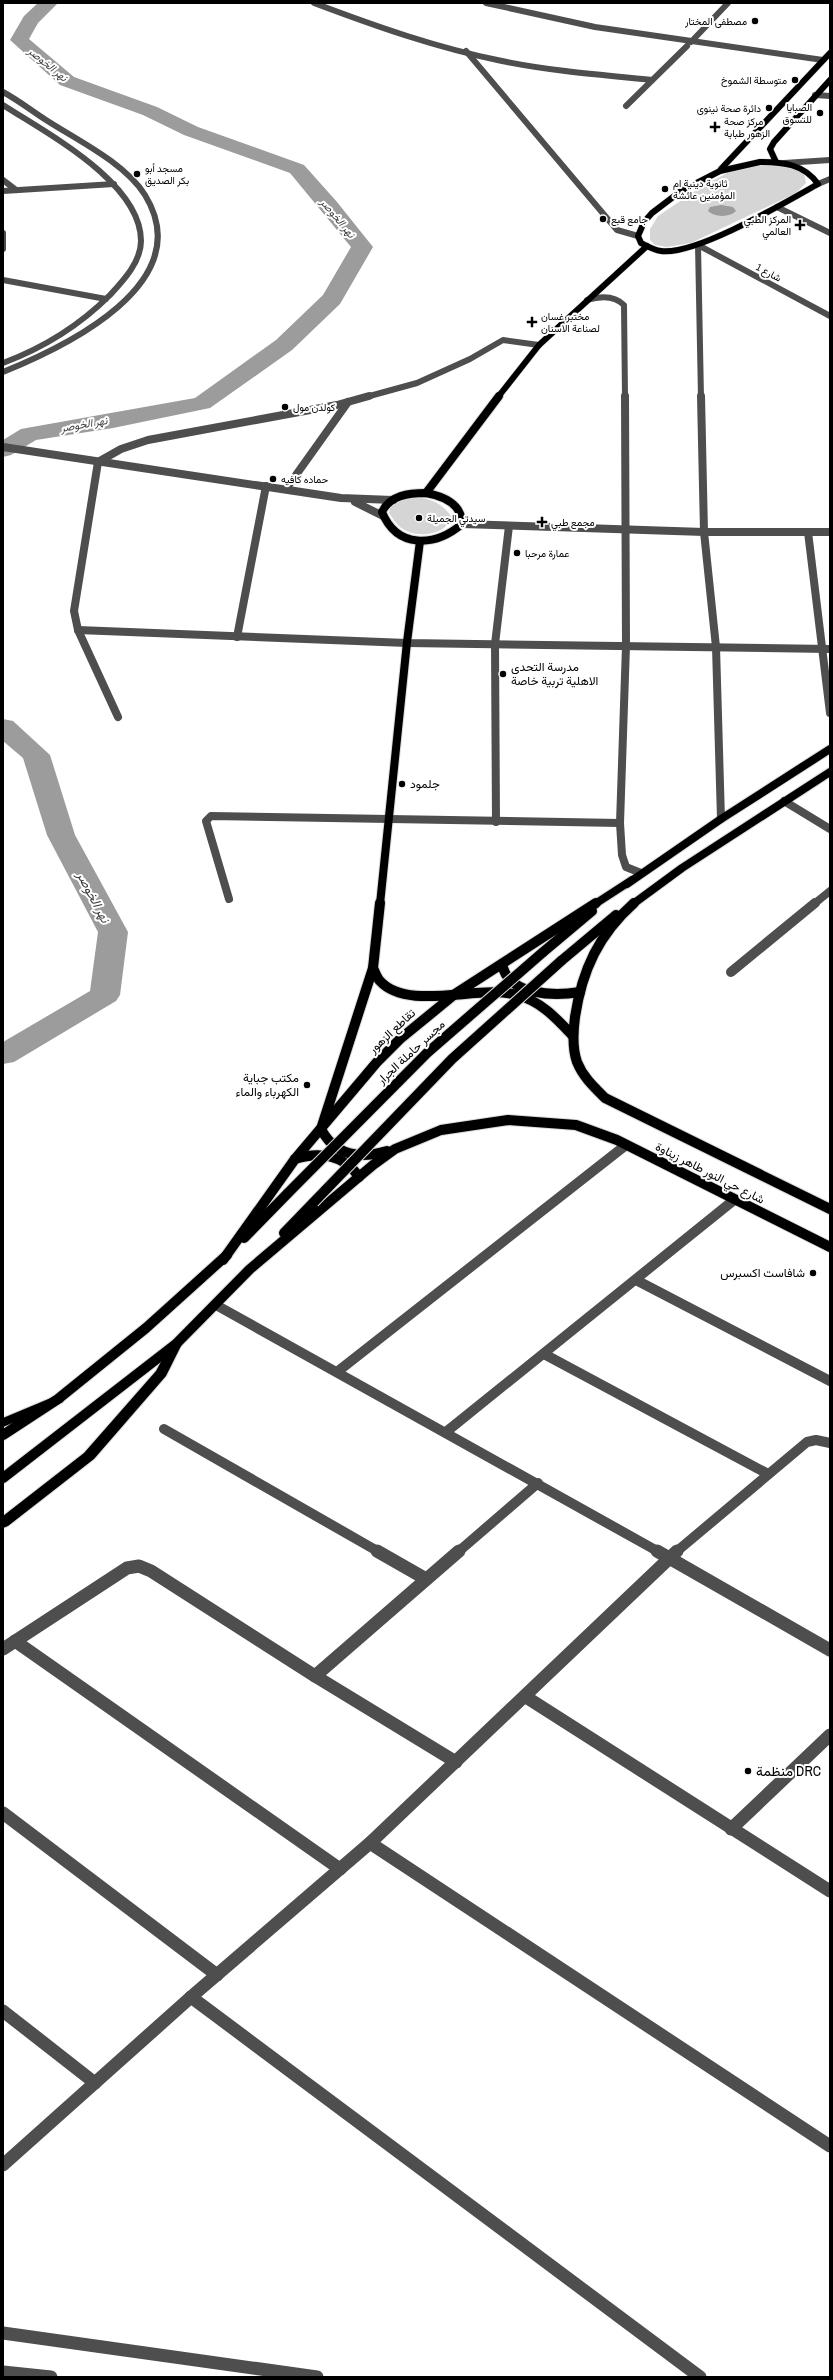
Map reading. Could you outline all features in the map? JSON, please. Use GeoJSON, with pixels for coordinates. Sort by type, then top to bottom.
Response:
{"type":"FeatureCollection","features":[{"type":"Feature","properties":{"kind":"highway"},"geometry":{"type":"LineString","coordinates":[[3,1523],[89,1456],[161,1373],[176,1344]]}},
{"type":"Feature","properties":{"kind":"highway"},"geometry":{"type":"LineString","coordinates":[[3,1423],[58,1399]]}},
{"type":"Feature","properties":{"kind":"main road"},"geometry":{"type":"LineString","coordinates":[[720,171],[830,53]]}},
{"type":"Feature","properties":{"kind":"main road"},"geometry":{"type":"LineString","coordinates":[[776,162],[770,149],[774,142],[830,80]]}},
{"type":"Feature","properties":{"kind":"main road"},"geometry":{"type":"LineString","coordinates":[[747,163],[784,163],[805,169],[813,175],[818,184],[698,245],[670,251],[647,246],[641,243],[638,236],[644,222],[652,213],[681,191],[720,171],[747,163]]}},
{"type":"Feature","properties":{"kind":"main road"},"geometry":{"type":"LineString","coordinates":[[426,493],[458,448],[539,345],[647,246]]}},
{"type":"Feature","properties":{"kind":"main road"},"geometry":{"type":"LineString","coordinates":[[426,493],[449,500],[461,515],[462,524],[442,538],[420,541],[398,533],[388,525],[383,516],[383,508],[393,500],[410,494],[426,493]]}},
{"type":"Feature","properties":{"kind":"main road"},"geometry":{"type":"LineString","coordinates":[[395,1149],[377,1155],[349,1155],[331,1146],[321,1128],[373,968],[390,819],[407,643],[420,541]]}},
{"type":"Feature","properties":{"kind":"main road"},"geometry":{"type":"LineString","coordinates":[[632,880],[721,819],[830,749]]}},
{"type":"Feature","properties":{"kind":"main road"},"geometry":{"type":"LineString","coordinates":[[3,1478],[176,1344],[250,1270],[414,1097],[521,996],[561,961],[651,888],[830,772]]}},
{"type":"Feature","properties":{"kind":"main road","name":"مجسر حاملة الجرار"},"geometry":{"type":"LineString","coordinates":[[223,1260],[427,1053],[542,953],[632,880]]}},
{"type":"Feature","properties":{"kind":"main road","name":"تقاطع الزهور"},"geometry":{"type":"LineString","coordinates":[[223,1260],[295,1159],[378,1062],[400,1039],[455,994],[632,880]]}},
{"type":"Feature","properties":{"kind":"main road","name":"شارع حي النور طاهر زيناوة"},"geometry":{"type":"LineString","coordinates":[[651,888],[604,935],[585,968],[573,1036],[576,1064],[588,1082],[605,1098],[830,1208]]}},
{"type":"Feature","properties":{"kind":"main road"},"geometry":{"type":"LineString","coordinates":[[502,964],[501,970],[505,976],[524,987],[560,995],[580,992]]}},
{"type":"Feature","properties":{"kind":"main road"},"geometry":{"type":"LineString","coordinates":[[373,968],[382,983],[403,993],[428,996],[495,992],[521,996],[550,1012],[573,1036]]}},
{"type":"Feature","properties":{"kind":"main road","name":"شارع حي النور طاهر زيناوة"},"geometry":{"type":"LineString","coordinates":[[395,1149],[441,1130],[473,1124],[508,1120],[576,1125],[626,1145],[830,1247]]}},
{"type":"Feature","properties":{"kind":"main road"},"geometry":{"type":"LineString","coordinates":[[250,1270],[359,1177],[395,1149]]}},
{"type":"Feature","properties":{"kind":"main road"},"geometry":{"type":"LineString","coordinates":[[295,1159],[313,1155],[338,1159],[353,1167],[359,1177]]}},
{"type":"Feature","properties":{"kind":"main road"},"geometry":{"type":"LineString","coordinates":[[3,1435],[58,1399],[146,1328],[223,1260]]}},
{"type":"Feature","properties":{"kind":"street"},"geometry":{"type":"LineString","coordinates":[[314,3],[390,30],[527,66],[652,80]]}},
{"type":"Feature","properties":{"kind":"street"},"geometry":{"type":"LineString","coordinates":[[486,3],[518,12],[526,16],[583,30],[822,62]]}},
{"type":"Feature","properties":{"kind":"street"},"geometry":{"type":"LineString","coordinates":[[626,106],[728,3]]}},
{"type":"Feature","properties":{"kind":"street"},"geometry":{"type":"LineString","coordinates":[[466,51],[617,230],[638,236]]}},
{"type":"Feature","properties":{"kind":"street"},"geometry":{"type":"LineString","coordinates":[[3,92],[75,138],[127,176],[144,194],[159,230],[157,252],[143,281],[104,319],[60,348],[3,372]]}},
{"type":"Feature","properties":{"kind":"street"},"geometry":{"type":"LineString","coordinates":[[816,95],[830,96]]}},
{"type":"Feature","properties":{"kind":"street"},"geometry":{"type":"LineString","coordinates":[[3,105],[58,142],[114,184],[136,214],[141,241],[131,269],[106,300],[85,318],[56,338],[3,363]]}},
{"type":"Feature","properties":{"kind":"street"},"geometry":{"type":"LineString","coordinates":[[58,142],[75,138]]}},
{"type":"Feature","properties":{"kind":"street"},"geometry":{"type":"LineString","coordinates":[[784,163],[830,160]]}},
{"type":"Feature","properties":{"kind":"street"},"geometry":{"type":"LineString","coordinates":[[816,162],[830,166]]}},
{"type":"Feature","properties":{"kind":"street"},"geometry":{"type":"LineString","coordinates":[[818,184],[830,178]]}},
{"type":"Feature","properties":{"kind":"street"},"geometry":{"type":"LineString","coordinates":[[3,180],[16,190]]}},
{"type":"Feature","properties":{"kind":"street"},"geometry":{"type":"LineString","coordinates":[[3,191],[114,184]]}},
{"type":"Feature","properties":{"kind":"street"},"geometry":{"type":"LineString","coordinates":[[777,206],[830,233]]}},
{"type":"Feature","properties":{"kind":"street"},"geometry":{"type":"LineString","coordinates":[[3,233],[3,250]]}},
{"type":"Feature","properties":{"kind":"street"},"geometry":{"type":"LineString","coordinates":[[698,245],[704,532],[716,647],[721,819]]}},
{"type":"Feature","properties":{"kind":"street","name":"شارع 1"},"geometry":{"type":"LineString","coordinates":[[698,245],[828,315]]}},
{"type":"Feature","properties":{"kind":"street"},"geometry":{"type":"LineString","coordinates":[[3,280],[106,300]]}},
{"type":"Feature","properties":{"kind":"street"},"geometry":{"type":"LineString","coordinates":[[587,300],[609,298],[619,300],[624,305],[626,646],[620,824],[622,855],[626,867],[641,874]]}},
{"type":"Feature","properties":{"kind":"street"},"geometry":{"type":"LineString","coordinates":[[828,315],[830,324]]}},
{"type":"Feature","properties":{"kind":"street"},"geometry":{"type":"LineString","coordinates":[[98,462],[121,449],[148,440],[348,402],[417,383],[470,359],[503,340],[539,345]]}},
{"type":"Feature","properties":{"kind":"street"},"geometry":{"type":"LineString","coordinates":[[286,489],[348,402]]}},
{"type":"Feature","properties":{"kind":"street"},"geometry":{"type":"LineString","coordinates":[[3,447],[342,498],[393,500]]}},
{"type":"Feature","properties":{"kind":"street"},"geometry":{"type":"LineString","coordinates":[[98,462],[74,611],[78,630],[118,717]]}},
{"type":"Feature","properties":{"kind":"street"},"geometry":{"type":"LineString","coordinates":[[237,636],[266,486]]}},
{"type":"Feature","properties":{"kind":"street"},"geometry":{"type":"LineString","coordinates":[[342,498],[366,506],[383,516]]}},
{"type":"Feature","properties":{"kind":"street"},"geometry":{"type":"LineString","coordinates":[[462,524],[704,532],[830,532]]}},
{"type":"Feature","properties":{"kind":"street"},"geometry":{"type":"LineString","coordinates":[[496,822],[495,644],[509,526]]}},
{"type":"Feature","properties":{"kind":"street"},"geometry":{"type":"LineString","coordinates":[[808,532],[827,649],[830,713]]}},
{"type":"Feature","properties":{"kind":"street"},"geometry":{"type":"LineString","coordinates":[[78,630],[407,643],[827,649]]}},
{"type":"Feature","properties":{"kind":"street"},"geometry":{"type":"LineString","coordinates":[[784,801],[830,830]]}},
{"type":"Feature","properties":{"kind":"street"},"geometry":{"type":"LineString","coordinates":[[229,898],[206,821],[211,816],[620,824]]}},
{"type":"Feature","properties":{"kind":"street"},"geometry":{"type":"LineString","coordinates":[[731,972],[830,891]]}},
{"type":"Feature","properties":{"kind":"street"},"geometry":{"type":"LineString","coordinates":[[337,1372],[626,1145]]}},
{"type":"Feature","properties":{"kind":"street"},"geometry":{"type":"LineString","coordinates":[[446,1432],[734,1200]]}},
{"type":"Feature","properties":{"kind":"street"},"geometry":{"type":"LineString","coordinates":[[636,1280],[830,1381]]}},
{"type":"Feature","properties":{"kind":"street"},"geometry":{"type":"LineString","coordinates":[[216,1305],[538,1483],[830,1650]]}},
{"type":"Feature","properties":{"kind":"street"},"geometry":{"type":"LineString","coordinates":[[544,1354],[768,1474]]}},
{"type":"Feature","properties":{"kind":"street"},"geometry":{"type":"LineString","coordinates":[[164,1429],[426,1580]]}},
{"type":"Feature","properties":{"kind":"street"},"geometry":{"type":"LineString","coordinates":[[3,2165],[191,1997],[370,1842],[526,1697],[669,1558],[807,1442],[816,1440],[830,1443]]}},
{"type":"Feature","properties":{"kind":"street"},"geometry":{"type":"LineString","coordinates":[[315,1676],[538,1483]]}},
{"type":"Feature","properties":{"kind":"street"},"geometry":{"type":"LineString","coordinates":[[3,1649],[127,1568],[139,1566],[151,1571],[315,1676],[456,1762]]}},
{"type":"Feature","properties":{"kind":"street"},"geometry":{"type":"LineString","coordinates":[[16,1641],[340,1869]]}},
{"type":"Feature","properties":{"kind":"street"},"geometry":{"type":"LineString","coordinates":[[526,1697],[730,1829],[830,1890]]}},
{"type":"Feature","properties":{"kind":"street"},"geometry":{"type":"LineString","coordinates":[[730,1829],[830,1735]]}},
{"type":"Feature","properties":{"kind":"street"},"geometry":{"type":"LineString","coordinates":[[3,1813],[217,1975]]}},
{"type":"Feature","properties":{"kind":"street"},"geometry":{"type":"LineString","coordinates":[[370,1842],[830,2146]]}},
{"type":"Feature","properties":{"kind":"street"},"geometry":{"type":"LineString","coordinates":[[191,1997],[700,2377]]}},
{"type":"Feature","properties":{"kind":"street"},"geometry":{"type":"LineString","coordinates":[[3,2011],[95,2083]]}},
{"type":"Feature","properties":{"kind":"street"},"geometry":{"type":"LineString","coordinates":[[3,2333],[317,2377]]}},
{"type":"Feature","properties":{"kind":"street"},"geometry":{"type":"LineString","coordinates":[[3,2372],[51,2377]]}},
{"type":"Feature","properties":{"kind":"shaded area"},"geometry":{"type":"Polygon","coordinates":[[[767,164],[792,167],[804,173],[806,183],[796,193],[691,243],[667,247],[655,245],[650,240],[650,229],[658,216],[698,189],[729,172],[767,164]]]}},
{"type":"Feature","properties":{"kind":"shaded area"},"geometry":{"type":"Polygon","coordinates":[[[721,205],[733,207],[736,211],[730,215],[722,216],[714,215],[708,211],[710,207],[721,205]]]}},
{"type":"Feature","properties":{"kind":"shaded area"},"geometry":{"type":"Polygon","coordinates":[[[418,497],[433,501],[445,508],[451,516],[448,524],[434,533],[428,534],[415,534],[408,532],[398,525],[389,513],[391,504],[403,499],[418,497]]]}},
{"type":"Feature","properties":{"kind":"waterway","name":"نهر الخوصر"},"geometry":{"type":"LineString","coordinates":[[3,450],[29,434],[113,421],[202,403],[284,345],[332,299],[362,247],[330,206],[297,169],[191,131],[150,111],[67,81],[19,40],[30,20],[49,3]]}},
{"type":"Feature","properties":{"kind":"waterway","name":"نهر الخوصر"},"geometry":{"type":"LineString","coordinates":[[3,727],[36,755],[61,835],[113,932],[105,995],[3,1055]]}},
{"type":"Feature","properties":{"kind":"place","name":"مصطفى المختار"},"geometry":{"type":"Point","coordinates":[755,21]}},
{"type":"Feature","properties":{"kind":"place","name":"متوسطة الشموخ"},"geometry":{"type":"Point","coordinates":[795,80]}},
{"type":"Feature","properties":{"kind":"place","name":"دائرة صحة نينوى"},"geometry":{"type":"Point","coordinates":[769,108]}},
{"type":"Feature","properties":{"kind":"place","name":"الصبايا للتسوق"},"geometry":{"type":"Point","coordinates":[820,113]}},
{"type":"Feature","properties":{"kind":"place","name":"مركز صحة الزهور طبابة"},"geometry":{"type":"Point","coordinates":[715,127]}},
{"type":"Feature","properties":{"kind":"place","name":"مسجد أبو بكر الصديق"},"geometry":{"type":"Point","coordinates":[137,174]}},
{"type":"Feature","properties":{"kind":"place","name":"ثانوية دينية ام المؤمنين عائشة"},"geometry":{"type":"Point","coordinates":[665,189]}},
{"type":"Feature","properties":{"kind":"place","name":"جامع قبع"},"geometry":{"type":"Point","coordinates":[603,219]}},
{"type":"Feature","properties":{"kind":"place","name":"المركز الطبي العالمي"},"geometry":{"type":"Point","coordinates":[800,225]}},
{"type":"Feature","properties":{"kind":"place","name":"مختبر غسان لصناعة الاسنان"},"geometry":{"type":"Point","coordinates":[532,322]}},
{"type":"Feature","properties":{"kind":"place","name":"كولدن مول"},"geometry":{"type":"Point","coordinates":[285,407]}},
{"type":"Feature","properties":{"kind":"place","name":"حماده كافيه"},"geometry":{"type":"Point","coordinates":[273,479]}},
{"type":"Feature","properties":{"kind":"place","name":"سيدتي الجميلة"},"geometry":{"type":"Point","coordinates":[419,518]}},
{"type":"Feature","properties":{"kind":"place","name":"مجمع طبي"},"geometry":{"type":"Point","coordinates":[542,522]}},
{"type":"Feature","properties":{"kind":"place","name":"عمارة مرحبا"},"geometry":{"type":"Point","coordinates":[517,553]}},
{"type":"Feature","properties":{"kind":"place","name":"مدرسة التحدي الاهلية تربية خاصة"},"geometry":{"type":"Point","coordinates":[503,674]}},
{"type":"Feature","properties":{"kind":"place","name":"جلمود"},"geometry":{"type":"Point","coordinates":[402,784]}},
{"type":"Feature","properties":{"kind":"place","name":"مكتب جباية الكهرباء والماء"},"geometry":{"type":"Point","coordinates":[307,1085]}},
{"type":"Feature","properties":{"kind":"place","name":"شافاست اكسبرس"},"geometry":{"type":"Point","coordinates":[813,1273]}},
{"type":"Feature","properties":{"kind":"place","name":"منظمة DRC"},"geometry":{"type":"Point","coordinates":[748,1771]}}]}
